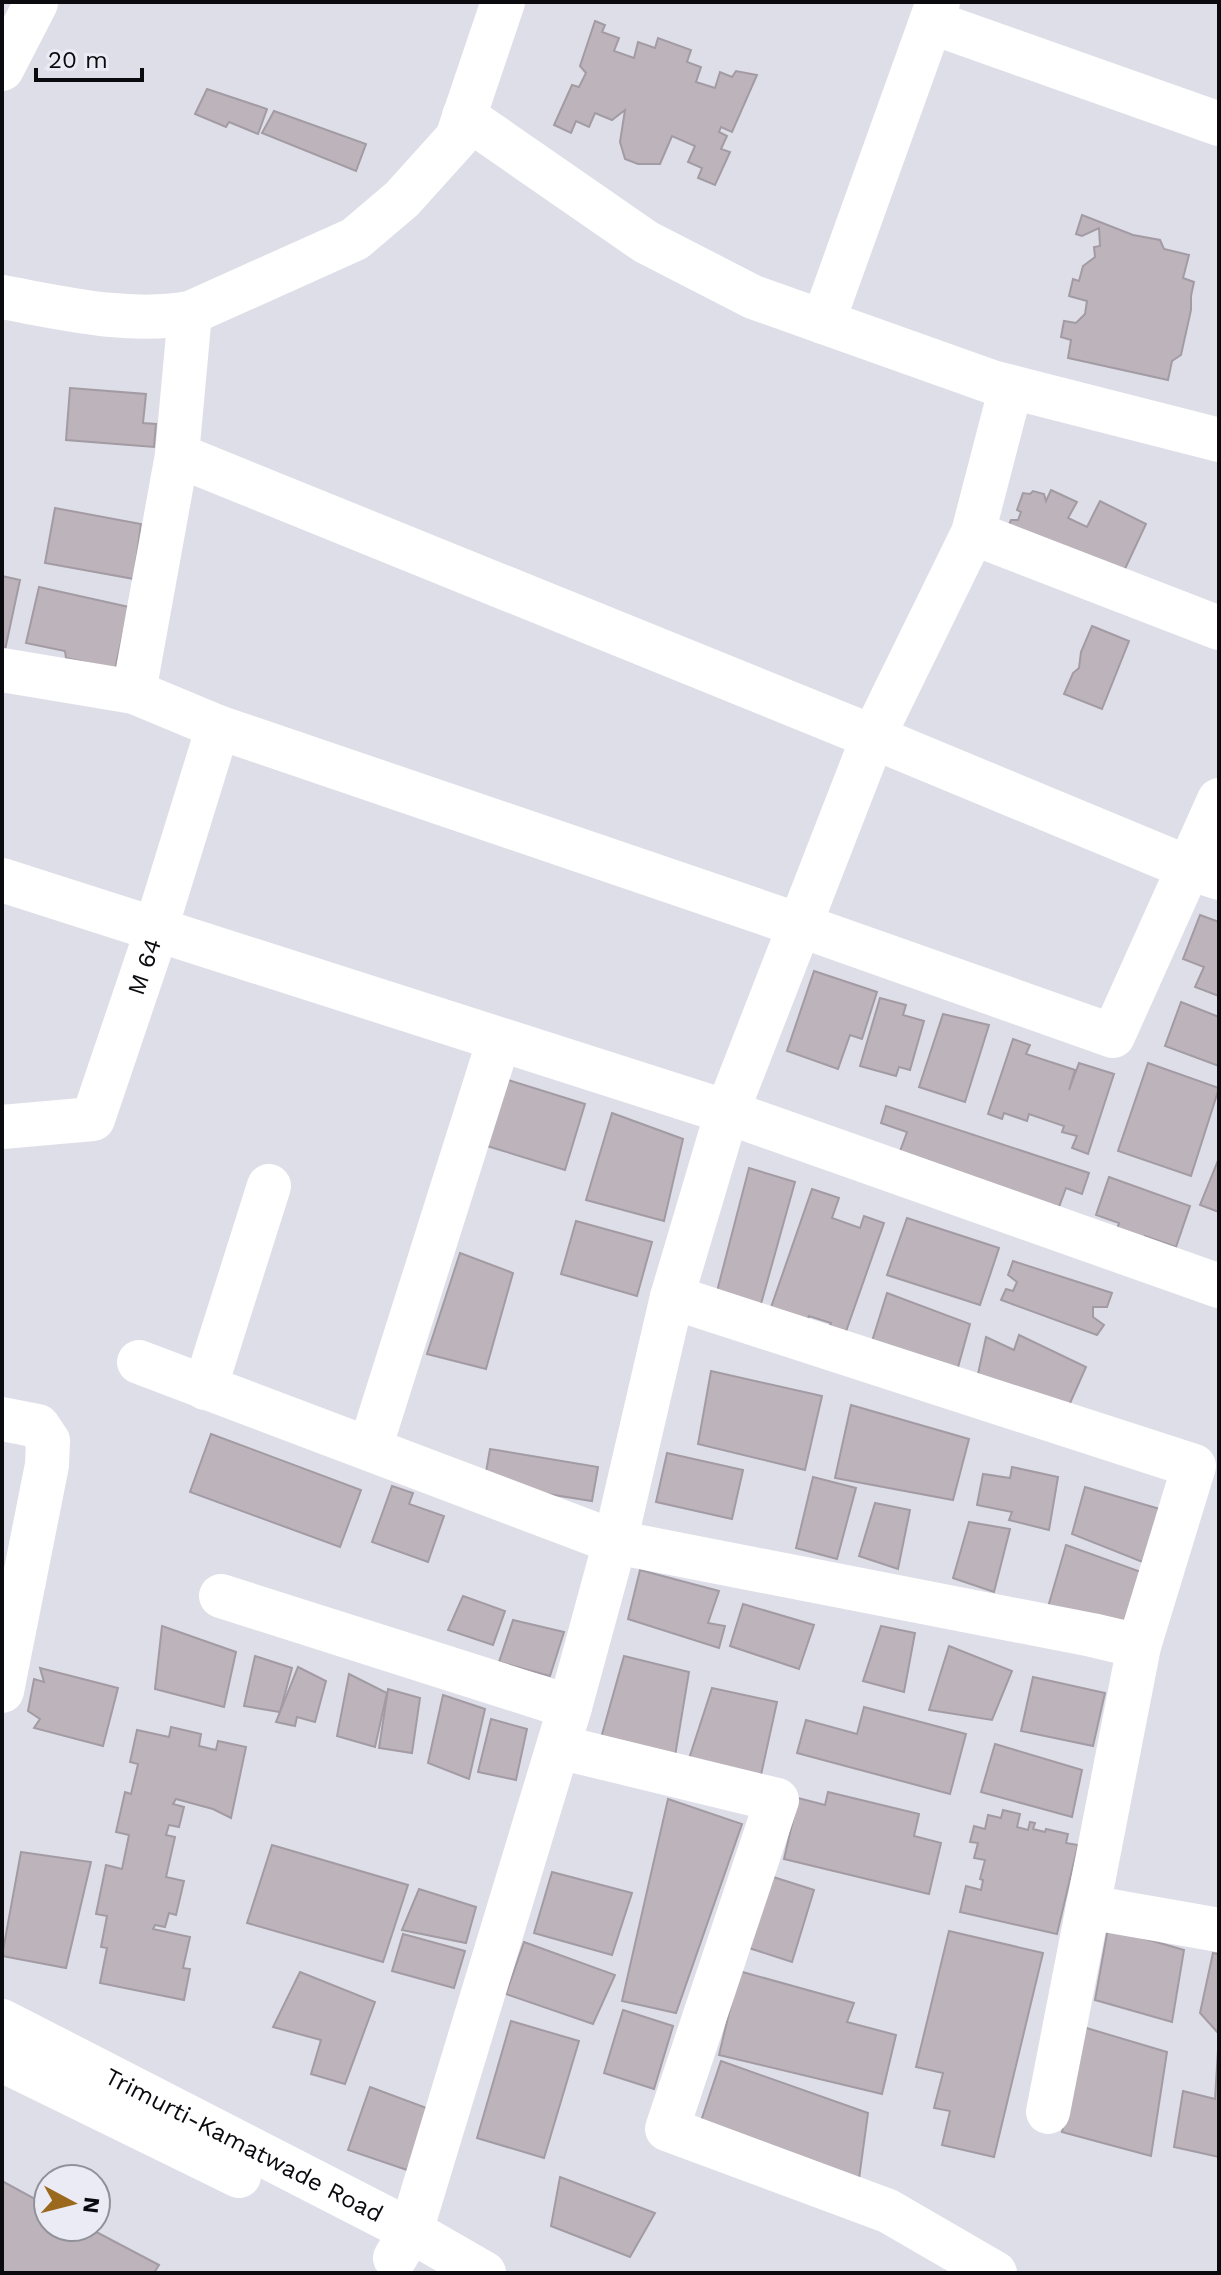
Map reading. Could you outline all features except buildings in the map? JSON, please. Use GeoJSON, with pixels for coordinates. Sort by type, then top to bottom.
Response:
{"type":"FeatureCollection","features":[{"type":"Feature","properties":{"kind":"street"},"geometry":{"type":"LineString","coordinates":[[2,297],[84,311],[161,318],[190,313],[355,239],[402,199],[457,138],[503,2]]}},
{"type":"Feature","properties":{"kind":"street"},"geometry":{"type":"LineString","coordinates":[[2,69],[36,3]]}},
{"type":"Feature","properties":{"kind":"street"},"geometry":{"type":"LineString","coordinates":[[823,322],[935,12],[1219,124]]}},
{"type":"Feature","properties":{"kind":"street"},"geometry":{"type":"LineString","coordinates":[[464,116],[646,242],[753,297],[823,322],[1007,401],[1219,440]]}},
{"type":"Feature","properties":{"kind":"street"},"geometry":{"type":"LineString","coordinates":[[134,692],[177,455],[190,313]]}},
{"type":"Feature","properties":{"kind":"street"},"geometry":{"type":"LineString","coordinates":[[409,2254],[565,1727],[615,1542],[672,1297],[727,1112],[873,737],[973,533],[1007,401]]}},
{"type":"Feature","properties":{"kind":"street"},"geometry":{"type":"LineString","coordinates":[[177,455],[1204,873]]}},
{"type":"Feature","properties":{"kind":"street"},"geometry":{"type":"LineString","coordinates":[[973,533],[1219,628]]}},
{"type":"Feature","properties":{"kind":"street"},"geometry":{"type":"LineString","coordinates":[[2,670],[134,692],[218,727],[799,925],[1113,1036],[1204,873],[1219,800]]}},
{"type":"Feature","properties":{"kind":"street","name":"M 64"},"geometry":{"type":"LineString","coordinates":[[2,1127],[93,1119],[157,930],[218,727]]}},
{"type":"Feature","properties":{"kind":"street"},"geometry":{"type":"LineString","coordinates":[[2,880],[727,1112],[1219,1286]]}},
{"type":"Feature","properties":{"kind":"street"},"geometry":{"type":"LineString","coordinates":[[370,1448],[499,1040]]}},
{"type":"Feature","properties":{"kind":"street"},"geometry":{"type":"LineString","coordinates":[[205,1388],[269,1186]]}},
{"type":"Feature","properties":{"kind":"street"},"geometry":{"type":"LineString","coordinates":[[672,1297],[1194,1466],[1139,1646],[1048,2112]]}},
{"type":"Feature","properties":{"kind":"street"},"geometry":{"type":"LineString","coordinates":[[139,1362],[615,1542],[1139,1646]]}},
{"type":"Feature","properties":{"kind":"street"},"geometry":{"type":"LineString","coordinates":[[2,1419],[38,1426],[48,1441],[47,1465],[2,1691]]}},
{"type":"Feature","properties":{"kind":"street"},"geometry":{"type":"LineString","coordinates":[[221,1596],[565,1727],[777,1800],[667,2129],[888,2211],[995,2273]]}},
{"type":"Feature","properties":{"kind":"street"},"geometry":{"type":"LineString","coordinates":[[1088,1907],[1219,1930]]}},
{"type":"Feature","properties":{"kind":"street","name":"Trimurti-Kamatwade Road"},"geometry":{"type":"LineString","coordinates":[[2,2021],[409,2254]]}},
{"type":"Feature","properties":{"kind":"street","name":"Trimurti-Kamatwade Road"},"geometry":{"type":"LineString","coordinates":[[2,2060],[233,2173],[409,2254],[484,2273]]}}]}
